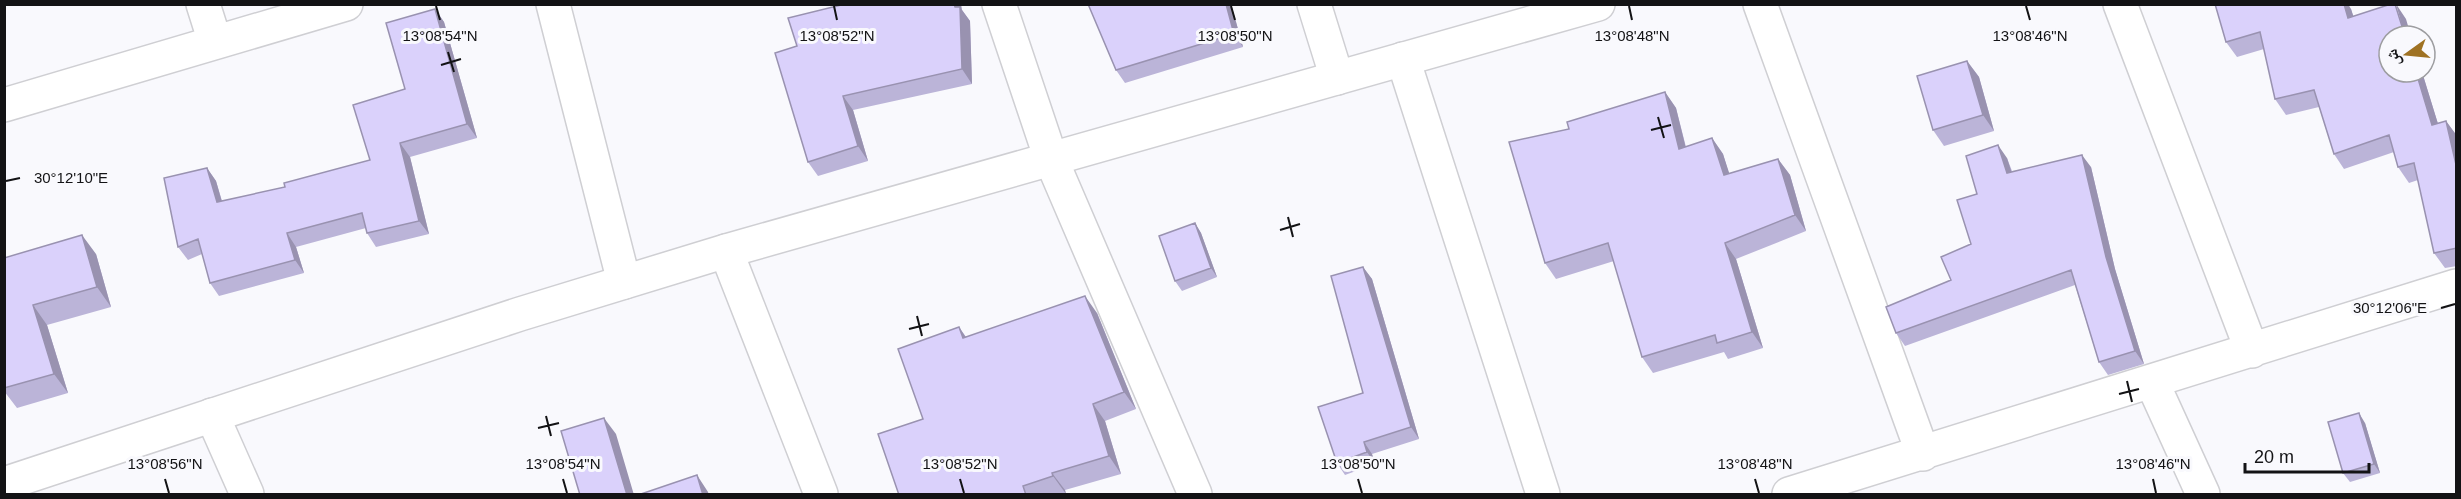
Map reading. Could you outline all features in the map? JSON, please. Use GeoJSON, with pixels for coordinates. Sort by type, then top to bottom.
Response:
{"type":"FeatureCollection","features":[{"type":"Feature","properties":{"kind":"street"},"geometry":{"type":"LineString","coordinates":[[203,4],[215,42]]}},
{"type":"Feature","properties":{"kind":"street"},"geometry":{"type":"LineString","coordinates":[[4,105],[346,4]]}},
{"type":"Feature","properties":{"kind":"street"},"geometry":{"type":"LineString","coordinates":[[553,4],[624,282]]}},
{"type":"Feature","properties":{"kind":"street"},"geometry":{"type":"LineString","coordinates":[[999,4],[1050,159],[1195,495]]}},
{"type":"Feature","properties":{"kind":"street"},"geometry":{"type":"LineString","coordinates":[[1314,4],[1337,78]]}},
{"type":"Feature","properties":{"kind":"street"},"geometry":{"type":"LineString","coordinates":[[4,484],[624,282],[726,251],[1598,4]]}},
{"type":"Feature","properties":{"kind":"street"},"geometry":{"type":"LineString","coordinates":[[1760,4],[1923,454]]}},
{"type":"Feature","properties":{"kind":"street"},"geometry":{"type":"LineString","coordinates":[[2120,4],[2252,351]]}},
{"type":"Feature","properties":{"kind":"street"},"geometry":{"type":"LineString","coordinates":[[1403,59],[1543,495]]}},
{"type":"Feature","properties":{"kind":"street"},"geometry":{"type":"LineString","coordinates":[[726,251],[821,495]]}},
{"type":"Feature","properties":{"kind":"street"},"geometry":{"type":"LineString","coordinates":[[1789,495],[1865,484],[1923,454],[2457,286]]}},
{"type":"Feature","properties":{"kind":"street"},"geometry":{"type":"LineString","coordinates":[[2152,382],[2203,495]]}},
{"type":"Feature","properties":{"kind":"street"},"geometry":{"type":"LineString","coordinates":[[212,415],[247,495]]}},
{"type":"Feature","properties":{"kind":"building"},"geometry":{"type":"Polygon","coordinates":[[[845,4],[954,4],[955,7],[960,7],[962,69],[843,96],[858,146],[808,162],[775,53],[797,46],[788,18],[845,4]]]}},
{"type":"Feature","properties":{"kind":"building"},"geometry":{"type":"Polygon","coordinates":[[[1088,4],[1226,4],[1234,34],[1116,70],[1088,4]]]}},
{"type":"Feature","properties":{"kind":"building"},"geometry":{"type":"Polygon","coordinates":[[[2215,4],[2344,4],[2348,18],[2395,4],[2401,24],[2377,24],[2377,84],[2420,84],[2432,125],[2446,121],[2457,169],[2457,248],[2434,253],[2414,163],[2398,167],[2389,135],[2334,154],[2314,90],[2275,99],[2260,32],[2226,42],[2215,4]]]}},
{"type":"Feature","properties":{"kind":"building"},"geometry":{"type":"Polygon","coordinates":[[[435,9],[467,124],[400,143],[419,221],[367,233],[362,213],[287,233],[295,260],[210,283],[198,239],[178,247],[164,178],[207,168],[217,202],[285,187],[284,183],[370,160],[353,105],[405,89],[386,23],[435,9]]]}},
{"type":"Feature","properties":{"kind":"building"},"geometry":{"type":"Polygon","coordinates":[[[1967,61],[1983,115],[1933,130],[1917,76],[1967,61]]]}},
{"type":"Feature","properties":{"kind":"building"},"geometry":{"type":"Polygon","coordinates":[[[1665,92],[1679,149],[1712,138],[1724,175],[1778,159],[1795,215],[1725,243],[1752,332],[1717,343],[1715,335],[1642,357],[1608,243],[1545,263],[1509,142],[1569,129],[1567,122],[1665,92]]]}},
{"type":"Feature","properties":{"kind":"building"},"geometry":{"type":"Polygon","coordinates":[[[1998,145],[2007,173],[2082,155],[2106,257],[2135,351],[2099,362],[2071,270],[1896,333],[1886,307],[1951,280],[1941,257],[1971,244],[1957,200],[1977,194],[1966,156],[1998,145]]]}},
{"type":"Feature","properties":{"kind":"building"},"geometry":{"type":"Polygon","coordinates":[[[1195,223],[1211,268],[1175,281],[1159,236],[1195,223]]]}},
{"type":"Feature","properties":{"kind":"building"},"geometry":{"type":"Polygon","coordinates":[[[82,235],[97,287],[33,305],[54,374],[4,388],[4,258],[82,235]]]}},
{"type":"Feature","properties":{"kind":"building"},"geometry":{"type":"Polygon","coordinates":[[[1363,267],[1411,427],[1364,442],[1367,452],[1337,463],[1318,407],[1363,393],[1331,276],[1363,267]]]}},
{"type":"Feature","properties":{"kind":"building"},"geometry":{"type":"Polygon","coordinates":[[[1085,296],[1124,392],[1093,404],[1109,456],[1052,473],[1053,476],[1023,486],[1026,495],[899,495],[878,434],[923,419],[898,349],[959,327],[963,338],[1085,296]]]}},
{"type":"Feature","properties":{"kind":"building"},"geometry":{"type":"Polygon","coordinates":[[[2359,413],[2374,464],[2343,473],[2328,422],[2359,413]]]}},
{"type":"Feature","properties":{"kind":"building"},"geometry":{"type":"Polygon","coordinates":[[[604,418],[627,495],[580,495],[561,431],[604,418]]]}},
{"type":"Feature","properties":{"kind":"building"},"geometry":{"type":"Polygon","coordinates":[[[697,475],[703,495],[638,495],[697,475]]]}}]}
